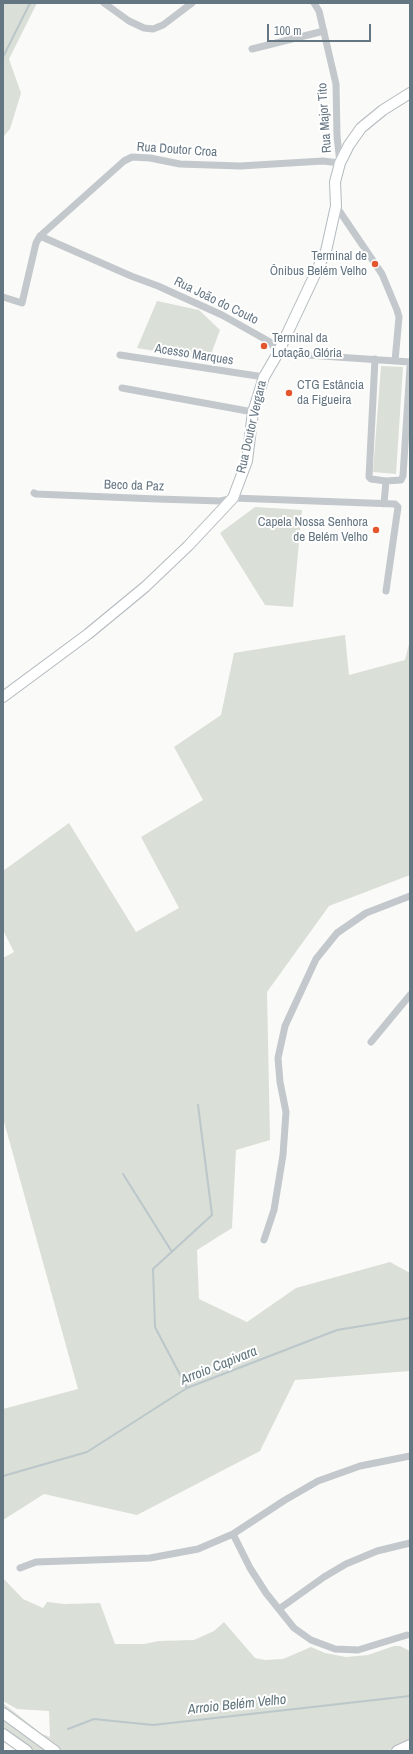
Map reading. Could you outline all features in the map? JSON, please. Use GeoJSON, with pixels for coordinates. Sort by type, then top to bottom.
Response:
{"type":"FeatureCollection","features":[{"type":"Feature","properties":{"kind":"main road","name":"Rua Doutor Vergara"},"geometry":{"type":"LineString","coordinates":[[3,697],[88,634],[145,587],[188,546],[233,498],[247,461],[253,412],[264,377],[278,353],[326,250],[336,206],[335,182],[340,162],[349,145],[361,128],[384,110],[410,93]]}},
{"type":"Feature","properties":{"kind":"main road"},"geometry":{"type":"LineString","coordinates":[[3,1712],[55,1751]]}},
{"type":"Feature","properties":{"kind":"main road"},"geometry":{"type":"LineString","coordinates":[[3,1734],[27,1751]]}},
{"type":"Feature","properties":{"kind":"main road"},"geometry":{"type":"LineString","coordinates":[[397,1751],[410,1745]]}},
{"type":"Feature","properties":{"kind":"street"},"geometry":{"type":"LineString","coordinates":[[104,3],[129,21],[144,28],[153,29],[163,26],[192,3]]}},
{"type":"Feature","properties":{"kind":"street","name":"Rua Major Tito"},"geometry":{"type":"LineString","coordinates":[[314,3],[319,11],[336,84],[337,136],[340,162]]}},
{"type":"Feature","properties":{"kind":"street"},"geometry":{"type":"LineString","coordinates":[[252,49],[324,31]]}},
{"type":"Feature","properties":{"kind":"street","name":"Rua Doutor Croa"},"geometry":{"type":"LineString","coordinates":[[3,297],[22,302],[36,243],[40,236],[124,161],[132,158],[150,158],[180,164],[240,166],[323,160],[340,162]]}},
{"type":"Feature","properties":{"kind":"street"},"geometry":{"type":"LineString","coordinates":[[336,206],[382,274],[397,310],[399,317],[395,361]]}},
{"type":"Feature","properties":{"kind":"street","name":"Rua João do Couto"},"geometry":{"type":"LineString","coordinates":[[40,236],[222,315],[270,342],[278,353]]}},
{"type":"Feature","properties":{"kind":"street"},"geometry":{"type":"LineString","coordinates":[[278,353],[410,362]]}},
{"type":"Feature","properties":{"kind":"street","name":"Acesso Marques"},"geometry":{"type":"LineString","coordinates":[[120,355],[264,377]]}},
{"type":"Feature","properties":{"kind":"street"},"geometry":{"type":"LineString","coordinates":[[375,359],[369,476],[371,479],[386,481],[401,480],[403,476],[410,367]]}},
{"type":"Feature","properties":{"kind":"street"},"geometry":{"type":"LineString","coordinates":[[122,388],[253,412]]}},
{"type":"Feature","properties":{"kind":"street"},"geometry":{"type":"LineString","coordinates":[[386,481],[384,504],[395,504],[398,507],[386,591]]}},
{"type":"Feature","properties":{"kind":"street","name":"Beco da Paz"},"geometry":{"type":"LineString","coordinates":[[34,492],[36,494],[221,501],[233,498],[384,504]]}},
{"type":"Feature","properties":{"kind":"street"},"geometry":{"type":"LineString","coordinates":[[264,1240],[274,1210],[283,1155],[286,1112],[280,1082],[278,1058],[285,1026],[316,959],[337,933],[366,913],[410,896]]}},
{"type":"Feature","properties":{"kind":"street"},"geometry":{"type":"LineString","coordinates":[[371,1042],[410,995]]}},
{"type":"Feature","properties":{"kind":"street"},"geometry":{"type":"LineString","coordinates":[[20,1568],[36,1562],[162,1557],[198,1549],[233,1534],[285,1500],[318,1481],[360,1466],[410,1456]]}},
{"type":"Feature","properties":{"kind":"street"},"geometry":{"type":"LineString","coordinates":[[233,1534],[250,1568],[266,1593],[300,1633],[312,1640],[335,1648],[358,1650],[407,1635]]}},
{"type":"Feature","properties":{"kind":"street"},"geometry":{"type":"LineString","coordinates":[[279,1609],[346,1564],[377,1551],[409,1545]]}},
{"type":"Feature","properties":{"kind":"shaded area"},"geometry":{"type":"Polygon","coordinates":[[[3,3],[37,3],[9,59],[21,93],[10,129],[3,137],[3,3]]]}},
{"type":"Feature","properties":{"kind":"shaded area"},"geometry":{"type":"Polygon","coordinates":[[[157,301],[199,310],[220,330],[209,360],[137,348],[157,301]]]}},
{"type":"Feature","properties":{"kind":"shaded area"},"geometry":{"type":"Polygon","coordinates":[[[381,366],[403,367],[396,474],[373,472],[381,366]]]}},
{"type":"Feature","properties":{"kind":"shaded area"},"geometry":{"type":"Polygon","coordinates":[[[255,507],[302,510],[293,607],[265,605],[220,533],[255,507]]]}},
{"type":"Feature","properties":{"kind":"shaded area"},"geometry":{"type":"Polygon","coordinates":[[[345,635],[349,675],[405,660],[410,640],[410,875],[329,906],[267,992],[270,1140],[236,1150],[232,1228],[197,1250],[199,1299],[247,1322],[296,1288],[390,1262],[410,1273],[410,1371],[295,1380],[260,1451],[137,1515],[44,1494],[3,1520],[3,1409],[78,1389],[3,1118],[3,958],[14,952],[3,930],[3,871],[69,823],[136,932],[179,908],[141,837],[203,800],[174,747],[221,715],[234,653],[345,635]]]}},
{"type":"Feature","properties":{"kind":"shaded area"},"geometry":{"type":"Polygon","coordinates":[[[3,1578],[23,1599],[43,1608],[47,1602],[65,1604],[100,1603],[115,1644],[144,1644],[159,1641],[194,1640],[214,1631],[224,1622],[255,1658],[265,1660],[283,1659],[311,1647],[325,1653],[346,1657],[368,1655],[394,1646],[400,1646],[410,1651],[410,1741],[387,1751],[62,1751],[3,1709],[3,1703],[42,1734],[50,1737],[49,1711],[17,1709],[3,1701],[3,1578]]]}},
{"type":"Feature","properties":{"kind":"shaded area"},"geometry":{"type":"Polygon","coordinates":[[[3,1719],[50,1751],[32,1751],[3,1730],[3,1719]]]}},
{"type":"Feature","properties":{"kind":"waterway"},"geometry":{"type":"LineString","coordinates":[[3,57],[30,3]]}},
{"type":"Feature","properties":{"kind":"waterway"},"geometry":{"type":"LineString","coordinates":[[187,1388],[155,1327],[153,1269],[212,1215],[198,1105]]}},
{"type":"Feature","properties":{"kind":"waterway"},"geometry":{"type":"LineString","coordinates":[[123,1174],[172,1252]]}},
{"type":"Feature","properties":{"kind":"waterway","name":"Arroio Capivara"},"geometry":{"type":"LineString","coordinates":[[3,1476],[87,1452],[187,1388],[337,1330],[410,1318]]}},
{"type":"Feature","properties":{"kind":"waterway","name":"Arroio Belém Velho"},"geometry":{"type":"LineString","coordinates":[[68,1729],[94,1719],[153,1725],[410,1696]]}},
{"type":"Feature","properties":{"kind":"place","name":"Terminal de Ônibus Belém Velho"},"geometry":{"type":"Point","coordinates":[375,264]}},
{"type":"Feature","properties":{"kind":"place","name":"Terminal da Lotação Glória"},"geometry":{"type":"Point","coordinates":[264,346]}},
{"type":"Feature","properties":{"kind":"place","name":"CTG Estância da Figueira"},"geometry":{"type":"Point","coordinates":[289,393]}},
{"type":"Feature","properties":{"kind":"place","name":"Capela Nossa Senhora de Belém Velho"},"geometry":{"type":"Point","coordinates":[376,530]}}]}
